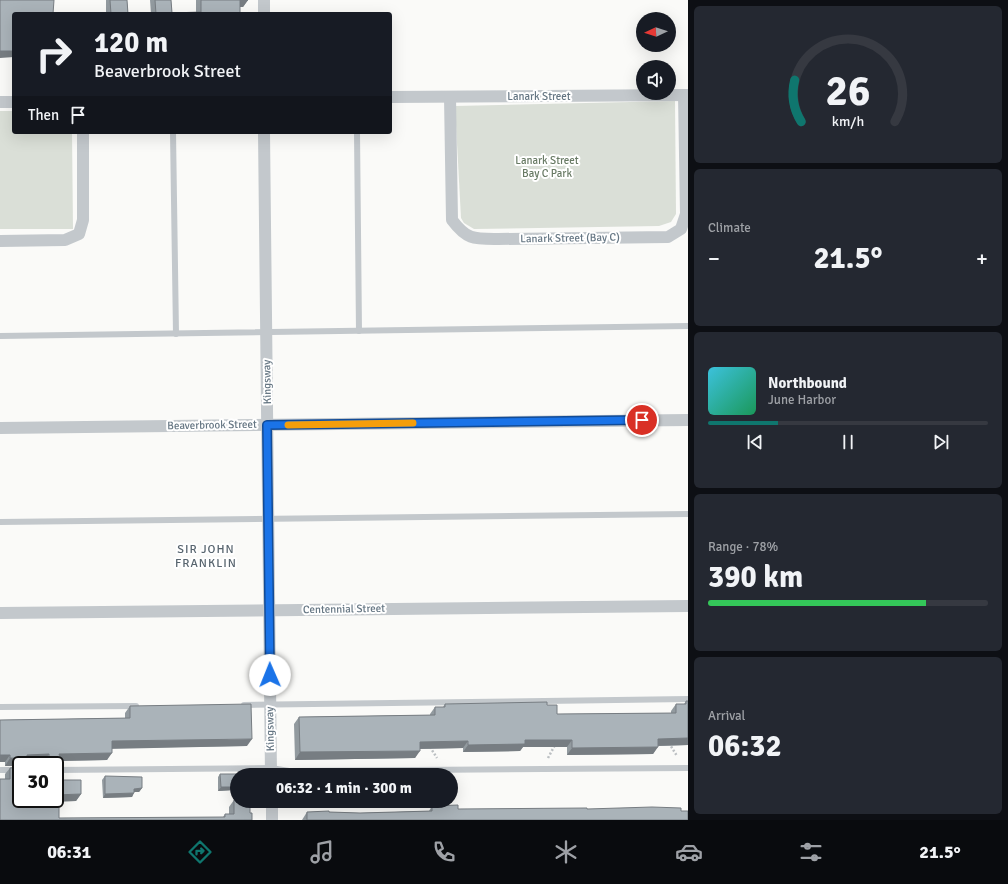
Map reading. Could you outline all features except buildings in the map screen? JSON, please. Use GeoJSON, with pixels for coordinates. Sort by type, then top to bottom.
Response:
{"type":"FeatureCollection","features":[{"type":"Feature","properties":{"kind":"street"},"geometry":{"type":"LineString","coordinates":[[264,0],[264,12]]}},
{"type":"Feature","properties":{"kind":"street","name":"Lanark Street"},"geometry":{"type":"LineString","coordinates":[[392,97],[686,95]]}},
{"type":"Feature","properties":{"kind":"street","name":"Lanark Street (Bay C)"},"geometry":{"type":"LineString","coordinates":[[450,97],[452,220],[461,232],[474,239],[498,239],[668,237],[681,229],[686,214],[686,95]]}},
{"type":"Feature","properties":{"kind":"street"},"geometry":{"type":"LineString","coordinates":[[0,102],[12,102]]}},
{"type":"Feature","properties":{"kind":"street"},"geometry":{"type":"LineString","coordinates":[[0,240],[65,240],[79,234],[83,220],[83,134]]}},
{"type":"Feature","properties":{"kind":"street","name":"Kingsway"},"geometry":{"type":"LineString","coordinates":[[264,134],[271,768]]}},
{"type":"Feature","properties":{"kind":"street","name":"Beaverbrook Street"},"geometry":{"type":"LineString","coordinates":[[0,428],[688,420]]}},
{"type":"Feature","properties":{"kind":"street","name":"Centennial Street"},"geometry":{"type":"LineString","coordinates":[[0,613],[688,606]]}},
{"type":"Feature","properties":{"kind":"street"},"geometry":{"type":"LineString","coordinates":[[272,808],[272,820]]}},
{"type":"Feature","properties":{"kind":"lane"},"geometry":{"type":"LineString","coordinates":[[173,134],[176,334]]}},
{"type":"Feature","properties":{"kind":"lane"},"geometry":{"type":"LineString","coordinates":[[357,134],[359,331]]}},
{"type":"Feature","properties":{"kind":"lane"},"geometry":{"type":"LineString","coordinates":[[0,336],[688,326]]}},
{"type":"Feature","properties":{"kind":"lane"},"geometry":{"type":"LineString","coordinates":[[0,522],[688,514]]}},
{"type":"Feature","properties":{"kind":"lane"},"geometry":{"type":"LineString","coordinates":[[238,705],[688,700]]}},
{"type":"Feature","properties":{"kind":"lane"},"geometry":{"type":"LineString","coordinates":[[0,707],[143,706]]}},
{"type":"Feature","properties":{"kind":"lane"},"geometry":{"type":"LineString","coordinates":[[458,770],[688,768]]}},
{"type":"Feature","properties":{"kind":"lane"},"geometry":{"type":"LineString","coordinates":[[0,770],[12,770]]}},
{"type":"Feature","properties":{"kind":"lane"},"geometry":{"type":"LineString","coordinates":[[64,770],[230,771]]}},
{"type":"Feature","properties":{"kind":"path"},"geometry":{"type":"LineString","coordinates":[[548,758],[558,738]]}},
{"type":"Feature","properties":{"kind":"path"},"geometry":{"type":"LineString","coordinates":[[666,739],[677,756]]}},
{"type":"Feature","properties":{"kind":"path"},"geometry":{"type":"LineString","coordinates":[[428,743],[437,758]]}},
{"type":"Feature","properties":{"kind":"green space","name":"Lanark Street Bay C Park"},"geometry":{"type":"Polygon","coordinates":[[[675,101],[676,214],[671,222],[659,226],[474,229],[464,223],[461,218],[455,106],[675,101]]]}},
{"type":"Feature","properties":{"kind":"green space"},"geometry":{"type":"Polygon","coordinates":[[[0,111],[12,111],[12,134],[72,134],[73,229],[0,229],[0,111]]]}},
{"type":"Feature","properties":{"kind":"slow traffic"},"geometry":{"type":"LineString","coordinates":[[288,425],[413,423]]}},
{"type":"Feature","properties":{"kind":"district","name":"SIR JOHN FRANKLIN"},"geometry":{"type":"Point","coordinates":[206,556]}},
{"type":"Feature","properties":{"kind":"route"},"geometry":{"type":"LineString","coordinates":[[270,675],[267,425],[642,420]]}}]}
